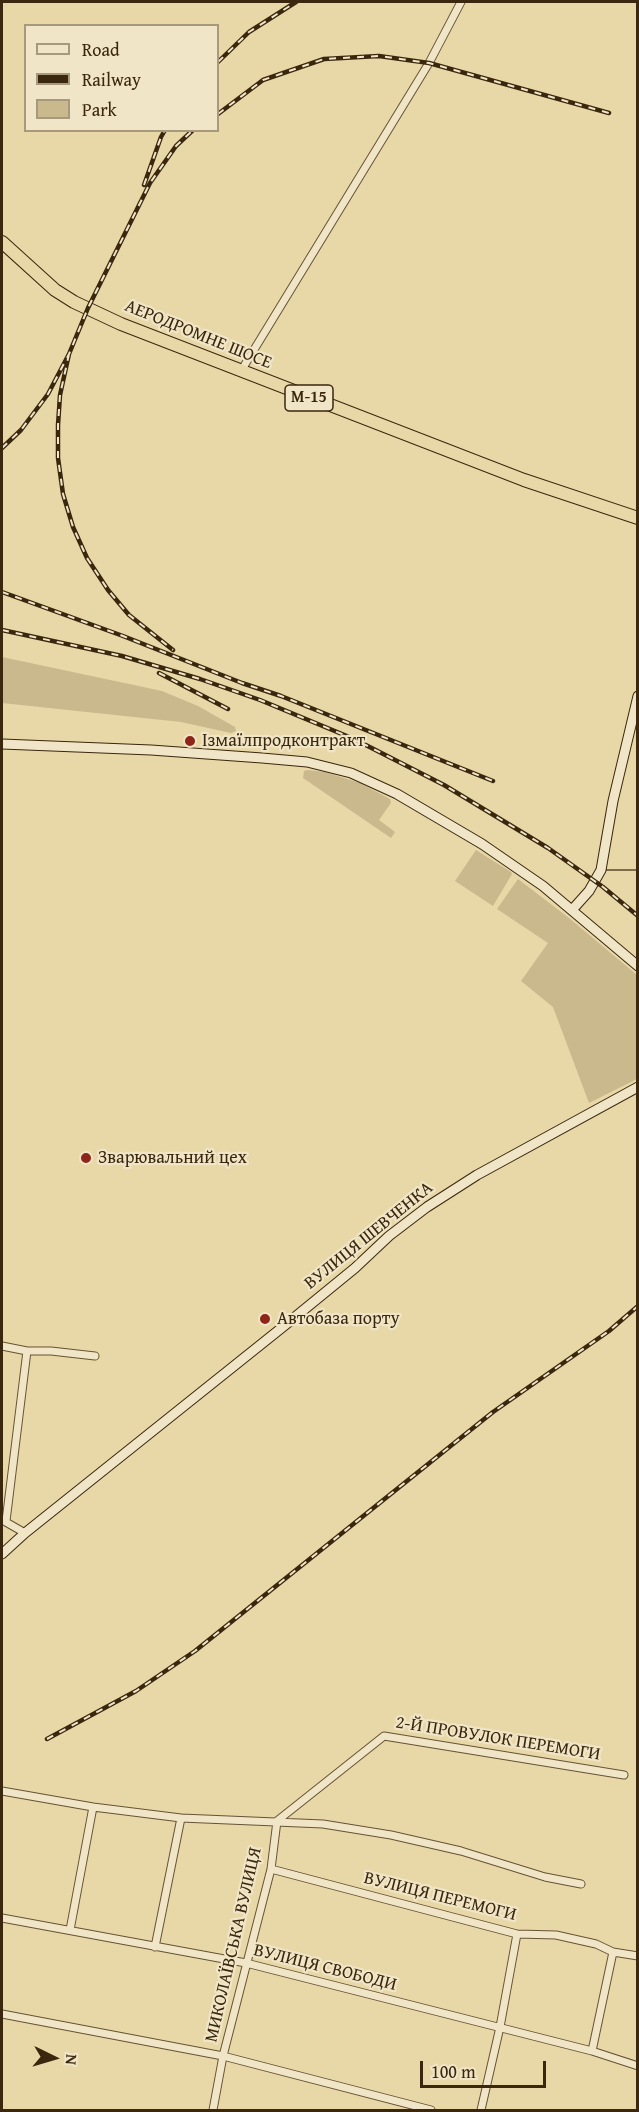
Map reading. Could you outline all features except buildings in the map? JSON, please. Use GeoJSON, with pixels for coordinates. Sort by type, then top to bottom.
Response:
{"type":"FeatureCollection","features":[{"type":"Feature","properties":{"kind":"highway","name":"АЕРОДРОМНЕ ШОСЕ"},"geometry":{"type":"LineString","coordinates":[[2,242],[55,290],[74,302],[134,329],[524,480],[637,518]]}},
{"type":"Feature","properties":{"kind":"main road"},"geometry":{"type":"LineString","coordinates":[[572,910],[589,891],[601,870],[613,801],[638,696]]}},
{"type":"Feature","properties":{"kind":"main road"},"geometry":{"type":"LineString","coordinates":[[2,744],[235,756],[308,762],[340,770],[397,794],[482,844],[543,886],[638,966]]}},
{"type":"Feature","properties":{"kind":"main road","name":"ВУЛИЦЯ ШЕВЧЕНКА"},"geometry":{"type":"LineString","coordinates":[[2,1554],[25,1533],[355,1268],[389,1236],[428,1207],[477,1175],[638,1088]]}},
{"type":"Feature","properties":{"kind":"street"},"geometry":{"type":"LineString","coordinates":[[241,371],[429,63],[461,2]]}},
{"type":"Feature","properties":{"kind":"street"},"geometry":{"type":"LineString","coordinates":[[2,1346],[27,1352],[51,1351],[95,1356]]}},
{"type":"Feature","properties":{"kind":"street"},"geometry":{"type":"LineString","coordinates":[[25,1533],[4,1521],[27,1352]]}},
{"type":"Feature","properties":{"kind":"street","name":"2-Й ПРОВУЛОК ПЕРЕМОГИ"},"geometry":{"type":"LineString","coordinates":[[277,1821],[384,1736],[624,1775]]}},
{"type":"Feature","properties":{"kind":"street"},"geometry":{"type":"LineString","coordinates":[[2,1791],[93,1807],[181,1818],[323,1824],[391,1835],[461,1851],[545,1877],[581,1884]]}},
{"type":"Feature","properties":{"kind":"street"},"geometry":{"type":"LineString","coordinates":[[70,1930],[93,1807]]}},
{"type":"Feature","properties":{"kind":"street"},"geometry":{"type":"LineString","coordinates":[[155,1947],[181,1818]]}},
{"type":"Feature","properties":{"kind":"street","name":"МИКОЛАЇВСЬКА ВУЛИЦЯ"},"geometry":{"type":"LineString","coordinates":[[213,2110],[223,2056],[271,1869],[277,1821]]}},
{"type":"Feature","properties":{"kind":"street","name":"ВУЛИЦЯ ПЕРЕМОГИ"},"geometry":{"type":"LineString","coordinates":[[271,1869],[517,1934],[555,1935],[596,1944],[614,1952],[638,1956]]}},
{"type":"Feature","properties":{"kind":"street","name":"ВУЛИЦЯ СВОБОДИ"},"geometry":{"type":"LineString","coordinates":[[2,1918],[246,1963],[592,2051],[638,2066]]}},
{"type":"Feature","properties":{"kind":"street"},"geometry":{"type":"LineString","coordinates":[[481,2110],[500,2027],[517,1934]]}},
{"type":"Feature","properties":{"kind":"street"},"geometry":{"type":"LineString","coordinates":[[592,2051],[614,1952]]}},
{"type":"Feature","properties":{"kind":"street"},"geometry":{"type":"LineString","coordinates":[[2,2014],[223,2056],[431,2110]]}},
{"type":"Feature","properties":{"kind":"green space"},"geometry":{"type":"Polygon","coordinates":[[[2,657],[162,691],[198,706],[235,727],[236,731],[231,733],[181,722],[2,703],[2,657]]]}},
{"type":"Feature","properties":{"kind":"green space"},"geometry":{"type":"Polygon","coordinates":[[[304,771],[325,772],[360,783],[390,799],[391,803],[379,820],[395,832],[391,838],[303,778],[304,771]]]}},
{"type":"Feature","properties":{"kind":"green space"},"geometry":{"type":"Polygon","coordinates":[[[476,850],[512,874],[493,906],[455,881],[476,850]]]}},
{"type":"Feature","properties":{"kind":"green space"},"geometry":{"type":"Polygon","coordinates":[[[518,879],[637,975],[637,1079],[589,1103],[553,1007],[521,981],[548,943],[497,909],[518,879]]]}},
{"type":"Feature","properties":{"kind":"waterway"},"geometry":{"type":"LineString","coordinates":[[604,870],[637,870]]}},
{"type":"Feature","properties":{"kind":"railway"},"geometry":{"type":"LineString","coordinates":[[219,61],[249,32],[296,2]]}},
{"type":"Feature","properties":{"kind":"railway"},"geometry":{"type":"LineString","coordinates":[[219,113],[263,80],[324,59],[379,56],[429,63],[609,113]]}},
{"type":"Feature","properties":{"kind":"railway"},"geometry":{"type":"LineString","coordinates":[[144,185],[164,132]]}},
{"type":"Feature","properties":{"kind":"railway"},"geometry":{"type":"LineString","coordinates":[[2,448],[21,430],[48,394],[150,183],[176,146],[191,132]]}},
{"type":"Feature","properties":{"kind":"railway"},"geometry":{"type":"LineString","coordinates":[[69,354],[60,395],[58,458],[63,494],[73,527],[87,558],[108,590],[129,615],[173,650]]}},
{"type":"Feature","properties":{"kind":"railway"},"geometry":{"type":"LineString","coordinates":[[2,592],[281,696],[493,781]]}},
{"type":"Feature","properties":{"kind":"railway"},"geometry":{"type":"LineString","coordinates":[[2,630],[122,656],[200,679],[260,700],[354,739],[444,785],[548,848],[603,887],[638,916]]}},
{"type":"Feature","properties":{"kind":"railway"},"geometry":{"type":"LineString","coordinates":[[159,673],[228,709]]}},
{"type":"Feature","properties":{"kind":"railway"},"geometry":{"type":"LineString","coordinates":[[47,1739],[136,1691],[195,1651],[493,1412],[609,1331],[638,1306]]}},
{"type":"Feature","properties":{"kind":"place","name":"Ізмаїлпродконтракт"},"geometry":{"type":"Point","coordinates":[190,741]}},
{"type":"Feature","properties":{"kind":"place","name":"Зварювальний цех"},"geometry":{"type":"Point","coordinates":[86,1158]}},
{"type":"Feature","properties":{"kind":"place","name":"Автобаза порту"},"geometry":{"type":"Point","coordinates":[265,1319]}}]}
